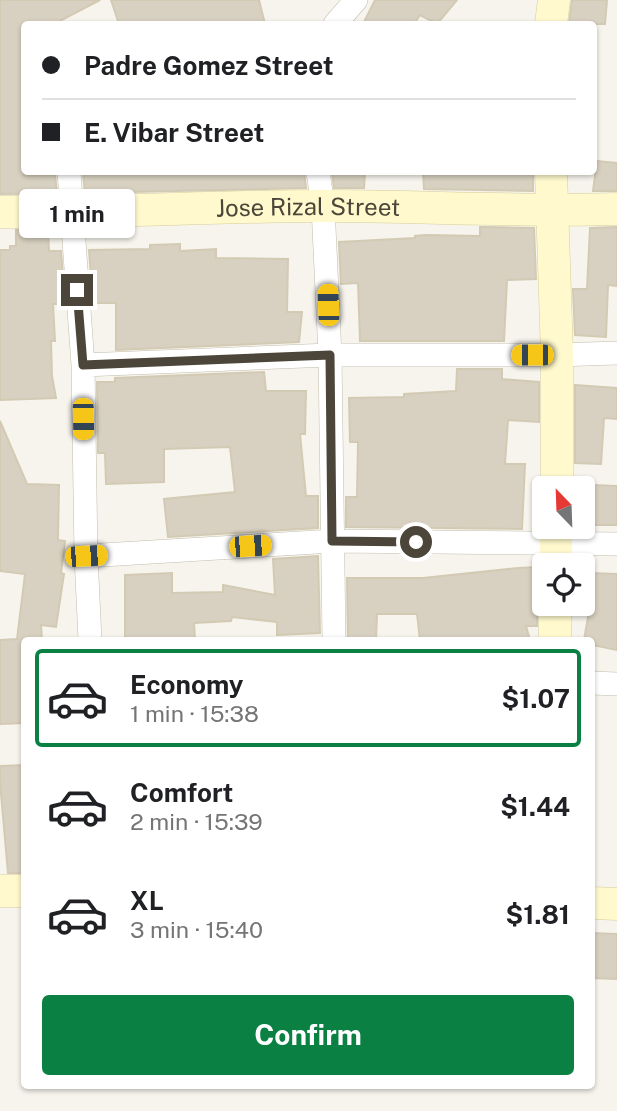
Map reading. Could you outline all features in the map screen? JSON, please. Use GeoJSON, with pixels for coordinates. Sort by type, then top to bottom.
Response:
{"type":"FeatureCollection","features":[{"type":"Feature","properties":{"kind":"street"},"geometry":{"type":"LineString","coordinates":[[338,21],[356,0]]}},
{"type":"Feature","properties":{"kind":"street"},"geometry":{"type":"LineString","coordinates":[[551,21],[554,0]]}},
{"type":"Feature","properties":{"kind":"street"},"geometry":{"type":"LineString","coordinates":[[69,175],[83,365],[90,637]]}},
{"type":"Feature","properties":{"kind":"street"},"geometry":{"type":"LineString","coordinates":[[318,175],[323,206],[330,355],[334,637]]}},
{"type":"Feature","properties":{"kind":"street"},"geometry":{"type":"LineString","coordinates":[[551,175],[557,355],[556,476]]}},
{"type":"Feature","properties":{"kind":"street","name":"Jose Rizal Street"},"geometry":{"type":"LineString","coordinates":[[0,212],[323,206],[552,211],[617,209]]}},
{"type":"Feature","properties":{"kind":"street"},"geometry":{"type":"LineString","coordinates":[[83,365],[330,355],[617,353]]}},
{"type":"Feature","properties":{"kind":"street"},"geometry":{"type":"LineString","coordinates":[[86,556],[332,541],[617,544]]}},
{"type":"Feature","properties":{"kind":"street"},"geometry":{"type":"LineString","coordinates":[[555,616],[555,637]]}},
{"type":"Feature","properties":{"kind":"street"},"geometry":{"type":"LineString","coordinates":[[595,683],[617,684]]}},
{"type":"Feature","properties":{"kind":"street"},"geometry":{"type":"LineString","coordinates":[[0,891],[21,891]]}},
{"type":"Feature","properties":{"kind":"street"},"geometry":{"type":"LineString","coordinates":[[595,903],[617,904]]}},
{"type":"Feature","properties":{"kind":"building"},"geometry":{"type":"Polygon","coordinates":[[[0,0],[100,0],[60,21],[21,21],[21,175],[55,175],[57,193],[0,194],[0,0]]]}},
{"type":"Feature","properties":{"kind":"building"},"geometry":{"type":"Polygon","coordinates":[[[111,0],[259,0],[264,21],[118,21],[111,0]]]}},
{"type":"Feature","properties":{"kind":"building"},"geometry":{"type":"Polygon","coordinates":[[[375,0],[457,0],[440,21],[431,21],[420,15],[416,21],[364,21],[375,0]]]}},
{"type":"Feature","properties":{"kind":"building"},"geometry":{"type":"Polygon","coordinates":[[[572,0],[607,0],[605,24],[597,24],[597,21],[569,21],[572,0]]]}},
{"type":"Feature","properties":{"kind":"building"},"geometry":{"type":"Polygon","coordinates":[[[597,161],[617,163],[617,191],[593,191],[597,161]]]}},
{"type":"Feature","properties":{"kind":"building"},"geometry":{"type":"Polygon","coordinates":[[[83,175],[304,175],[306,188],[85,193],[83,175]]]}},
{"type":"Feature","properties":{"kind":"building"},"geometry":{"type":"Polygon","coordinates":[[[332,175],[365,175],[364,188],[334,188],[332,175]]]}},
{"type":"Feature","properties":{"kind":"building"},"geometry":{"type":"Polygon","coordinates":[[[423,175],[533,175],[533,191],[424,189],[423,175]]]}},
{"type":"Feature","properties":{"kind":"building"},"geometry":{"type":"Polygon","coordinates":[[[480,227],[534,228],[536,279],[507,280],[504,341],[360,341],[358,283],[341,284],[339,242],[415,238],[426,235],[480,236],[480,227]]]}},
{"type":"Feature","properties":{"kind":"building"},"geometry":{"type":"Polygon","coordinates":[[[617,227],[617,286],[608,285],[606,337],[575,335],[573,289],[587,289],[590,228],[617,227]]]}},
{"type":"Feature","properties":{"kind":"building"},"geometry":{"type":"Polygon","coordinates":[[[16,230],[48,230],[49,251],[61,251],[65,304],[53,304],[55,341],[51,341],[56,398],[0,400],[0,250],[10,250],[10,246],[16,246],[16,230]]]}},
{"type":"Feature","properties":{"kind":"building"},"geometry":{"type":"Polygon","coordinates":[[[180,244],[180,251],[216,249],[216,258],[288,259],[287,312],[302,312],[299,342],[116,350],[116,303],[93,303],[89,250],[150,249],[150,245],[180,244]]]}},
{"type":"Feature","properties":{"kind":"building"},"geometry":{"type":"Polygon","coordinates":[[[457,369],[502,369],[502,379],[539,382],[539,422],[508,420],[505,464],[525,464],[522,529],[346,527],[346,497],[357,497],[358,442],[350,442],[349,398],[404,397],[404,394],[456,391],[457,369]]]}},
{"type":"Feature","properties":{"kind":"building"},"geometry":{"type":"Polygon","coordinates":[[[264,372],[266,391],[306,391],[305,434],[300,434],[306,496],[318,496],[318,528],[168,537],[164,499],[235,492],[230,447],[164,449],[164,482],[106,484],[105,453],[98,453],[97,382],[115,382],[115,378],[264,372]]]}},
{"type":"Feature","properties":{"kind":"building"},"geometry":{"type":"Polygon","coordinates":[[[575,385],[617,388],[617,419],[604,418],[601,464],[575,463],[575,385]]]}},
{"type":"Feature","properties":{"kind":"building"},"geometry":{"type":"Polygon","coordinates":[[[0,421],[27,484],[59,485],[58,540],[65,541],[61,573],[64,574],[56,627],[41,625],[42,637],[21,637],[21,723],[0,724],[0,640],[17,639],[25,574],[0,571],[0,421]]]}},
{"type":"Feature","properties":{"kind":"building"},"geometry":{"type":"Polygon","coordinates":[[[595,485],[617,486],[617,525],[595,525],[595,485]]]}},
{"type":"Feature","properties":{"kind":"building"},"geometry":{"type":"Polygon","coordinates":[[[318,556],[320,633],[277,635],[277,622],[232,617],[231,621],[194,623],[195,637],[125,637],[125,575],[172,573],[172,593],[223,592],[223,585],[275,595],[273,559],[318,556]]]}},
{"type":"Feature","properties":{"kind":"building"},"geometry":{"type":"Polygon","coordinates":[[[532,567],[532,616],[537,616],[537,626],[526,626],[529,637],[420,637],[417,614],[377,614],[376,637],[348,637],[347,578],[423,578],[532,567]]]}},
{"type":"Feature","properties":{"kind":"building"},"geometry":{"type":"Polygon","coordinates":[[[595,573],[617,574],[617,650],[595,646],[595,637],[585,637],[588,616],[595,616],[595,573]]]}},
{"type":"Feature","properties":{"kind":"building"},"geometry":{"type":"Polygon","coordinates":[[[21,765],[21,873],[8,873],[0,766],[21,765]]]}},
{"type":"Feature","properties":{"kind":"building"},"geometry":{"type":"Polygon","coordinates":[[[595,933],[617,934],[617,979],[595,978],[595,933]]]}},
{"type":"Feature","properties":{"kind":"route"},"geometry":{"type":"LineString","coordinates":[[77,290],[83,365],[330,355],[332,541],[416,542]]}}]}
